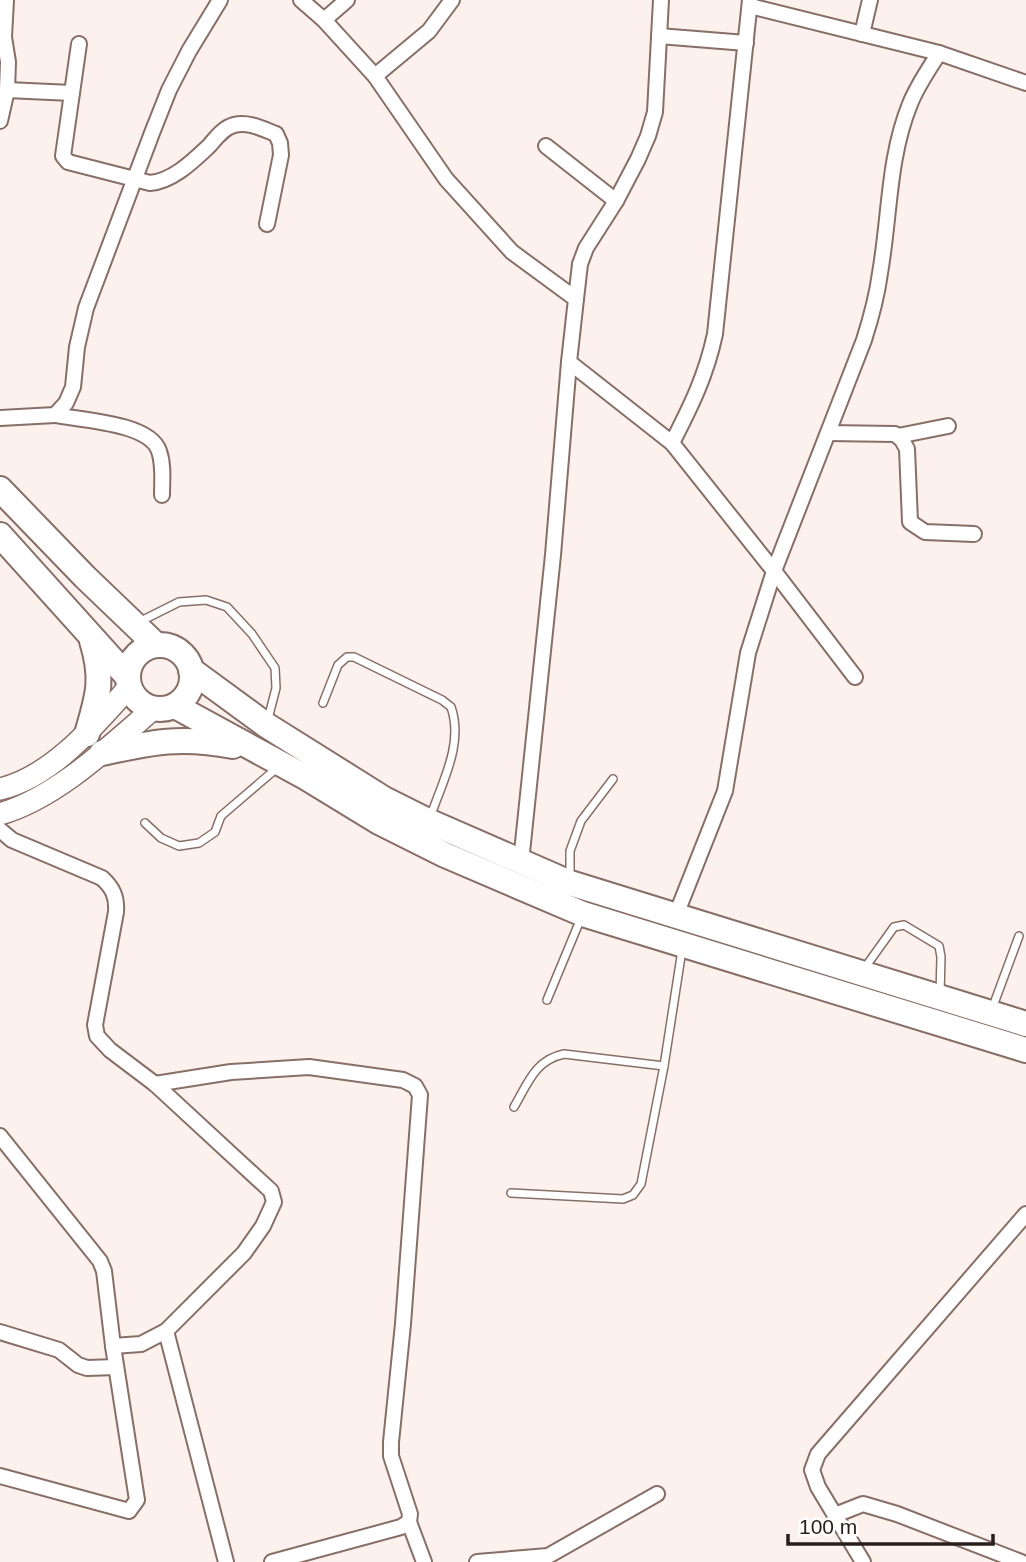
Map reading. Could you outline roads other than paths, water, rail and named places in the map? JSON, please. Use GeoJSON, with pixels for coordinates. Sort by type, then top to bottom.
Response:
{"type":"FeatureCollection","features":[{"type":"Feature","properties":{"kind":"highway"},"geometry":{"type":"LineString","coordinates":[[0,489],[156,645]]}},
{"type":"Feature","properties":{"kind":"highway"},"geometry":{"type":"LineString","coordinates":[[0,535],[90,634],[128,682],[134,698],[142,705],[164,708],[280,765],[379,822],[445,855],[583,914],[1026,1050]]}},
{"type":"Feature","properties":{"kind":"highway"},"geometry":{"type":"LineString","coordinates":[[90,634],[100,671],[95,743],[182,739],[249,749]]}},
{"type":"Feature","properties":{"kind":"highway"},"geometry":{"type":"LineString","coordinates":[[128,682],[136,655],[145,648],[167,646],[180,652],[191,670],[266,725],[384,800],[521,862],[570,883],[1026,1024]]}},
{"type":"Feature","properties":{"kind":"highway"},"geometry":{"type":"LineString","coordinates":[[164,708],[184,699],[190,689],[191,670]]}},
{"type":"Feature","properties":{"kind":"main road"},"geometry":{"type":"LineString","coordinates":[[0,814],[38,799],[95,743],[128,682]]}},
{"type":"Feature","properties":{"kind":"main road"},"geometry":{"type":"LineString","coordinates":[[0,789],[30,777],[70,749],[95,743],[164,708]]}},
{"type":"Feature","properties":{"kind":"street"},"geometry":{"type":"LineString","coordinates":[[0,121],[8,90],[8,62],[4,37],[6,0]]}},
{"type":"Feature","properties":{"kind":"street"},"geometry":{"type":"LineString","coordinates":[[55,415],[66,403],[73,387],[77,347],[86,309],[169,90],[220,0]]}},
{"type":"Feature","properties":{"kind":"street"},"geometry":{"type":"LineString","coordinates":[[301,0],[324,20],[375,76],[446,179],[512,252],[576,299]]}},
{"type":"Feature","properties":{"kind":"street"},"geometry":{"type":"LineString","coordinates":[[324,20],[347,0]]}},
{"type":"Feature","properties":{"kind":"street"},"geometry":{"type":"LineString","coordinates":[[375,76],[429,31],[452,0]]}},
{"type":"Feature","properties":{"kind":"street"},"geometry":{"type":"LineString","coordinates":[[521,862],[580,264],[586,248],[638,159],[655,112],[661,0]]}},
{"type":"Feature","properties":{"kind":"street"},"geometry":{"type":"LineString","coordinates":[[862,34],[870,0]]}},
{"type":"Feature","properties":{"kind":"street"},"geometry":{"type":"LineString","coordinates":[[672,443],[699,391],[715,334],[750,3],[939,53],[1026,83]]}},
{"type":"Feature","properties":{"kind":"street"},"geometry":{"type":"LineString","coordinates":[[659,36],[746,43]]}},
{"type":"Feature","properties":{"kind":"street"},"geometry":{"type":"LineString","coordinates":[[79,44],[63,156],[68,162],[150,183],[164,182],[208,147],[223,131],[234,125],[251,125],[276,134],[280,143],[281,155],[267,224]]}},
{"type":"Feature","properties":{"kind":"street"},"geometry":{"type":"LineString","coordinates":[[676,915],[725,791],[748,653],[774,571],[864,340],[874,306],[881,270],[892,173],[909,104],[939,53]]}},
{"type":"Feature","properties":{"kind":"street"},"geometry":{"type":"LineString","coordinates":[[8,90],[72,93]]}},
{"type":"Feature","properties":{"kind":"street"},"geometry":{"type":"LineString","coordinates":[[546,146],[615,201]]}},
{"type":"Feature","properties":{"kind":"street"},"geometry":{"type":"LineString","coordinates":[[569,362],[672,443],[855,677]]}},
{"type":"Feature","properties":{"kind":"street"},"geometry":{"type":"LineString","coordinates":[[0,418],[55,415],[127,428],[153,439],[159,450],[162,466],[162,495]]}},
{"type":"Feature","properties":{"kind":"street"},"geometry":{"type":"LineString","coordinates":[[828,433],[898,436],[948,426]]}},
{"type":"Feature","properties":{"kind":"street"},"geometry":{"type":"LineString","coordinates":[[898,436],[906,449],[910,522],[925,532],[974,534]]}},
{"type":"Feature","properties":{"kind":"street"},"geometry":{"type":"LineString","coordinates":[[0,830],[12,840],[102,878],[112,887],[117,900],[116,912],[95,1025],[97,1036],[110,1050],[155,1084],[271,1191],[274,1202],[244,1253],[166,1331],[141,1344],[113,1346]]}},
{"type":"Feature","properties":{"kind":"street"},"geometry":{"type":"LineString","coordinates":[[155,1084],[231,1072],[309,1067],[402,1080],[415,1086],[420,1096],[419,1113],[391,1456],[410,1514],[409,1522],[424,1562]]}},
{"type":"Feature","properties":{"kind":"street"},"geometry":{"type":"LineString","coordinates":[[0,1136],[100,1261],[107,1287],[113,1346],[137,1500],[129,1511],[0,1476]]}},
{"type":"Feature","properties":{"kind":"street"},"geometry":{"type":"LineString","coordinates":[[863,1562],[818,1488],[812,1470],[818,1454],[1026,1214]]}},
{"type":"Feature","properties":{"kind":"street"},"geometry":{"type":"LineString","coordinates":[[166,1331],[226,1562]]}},
{"type":"Feature","properties":{"kind":"street"},"geometry":{"type":"LineString","coordinates":[[0,1332],[59,1350],[78,1365],[87,1368],[116,1367]]}},
{"type":"Feature","properties":{"kind":"street"},"geometry":{"type":"LineString","coordinates":[[477,1562],[548,1556],[657,1494]]}},
{"type":"Feature","properties":{"kind":"street"},"geometry":{"type":"LineString","coordinates":[[835,1515],[863,1504],[897,1514],[1021,1562]]}},
{"type":"Feature","properties":{"kind":"street"},"geometry":{"type":"LineString","coordinates":[[272,1562],[401,1527],[409,1522]]}},
{"type":"Feature","properties":{"kind":"lane"},"geometry":{"type":"LineString","coordinates":[[133,624],[179,602],[206,600],[227,607],[252,634],[275,668],[276,688],[266,725]]}},
{"type":"Feature","properties":{"kind":"lane"},"geometry":{"type":"LineString","coordinates":[[323,703],[338,665],[347,657],[354,657],[442,699],[451,707],[457,731],[455,746],[428,821]]}},
{"type":"Feature","properties":{"kind":"lane"},"geometry":{"type":"LineString","coordinates":[[145,823],[161,838],[179,846],[199,843],[215,832],[222,816],[280,765]]}},
{"type":"Feature","properties":{"kind":"lane"},"geometry":{"type":"LineString","coordinates":[[570,883],[570,851],[581,821],[613,779]]}},
{"type":"Feature","properties":{"kind":"lane"},"geometry":{"type":"LineString","coordinates":[[547,1000],[583,914]]}},
{"type":"Feature","properties":{"kind":"lane"},"geometry":{"type":"LineString","coordinates":[[862,972],[894,927],[904,925],[939,946],[940,998],[932,1022]]}},
{"type":"Feature","properties":{"kind":"lane"},"geometry":{"type":"LineString","coordinates":[[990,1013],[1019,936]]}},
{"type":"Feature","properties":{"kind":"lane"},"geometry":{"type":"LineString","coordinates":[[511,1194],[623,1199],[633,1195],[641,1184],[664,1066],[682,946]]}},
{"type":"Feature","properties":{"kind":"lane"},"geometry":{"type":"LineString","coordinates":[[514,1107],[541,1063],[551,1057],[564,1054],[664,1066]]}}]}
